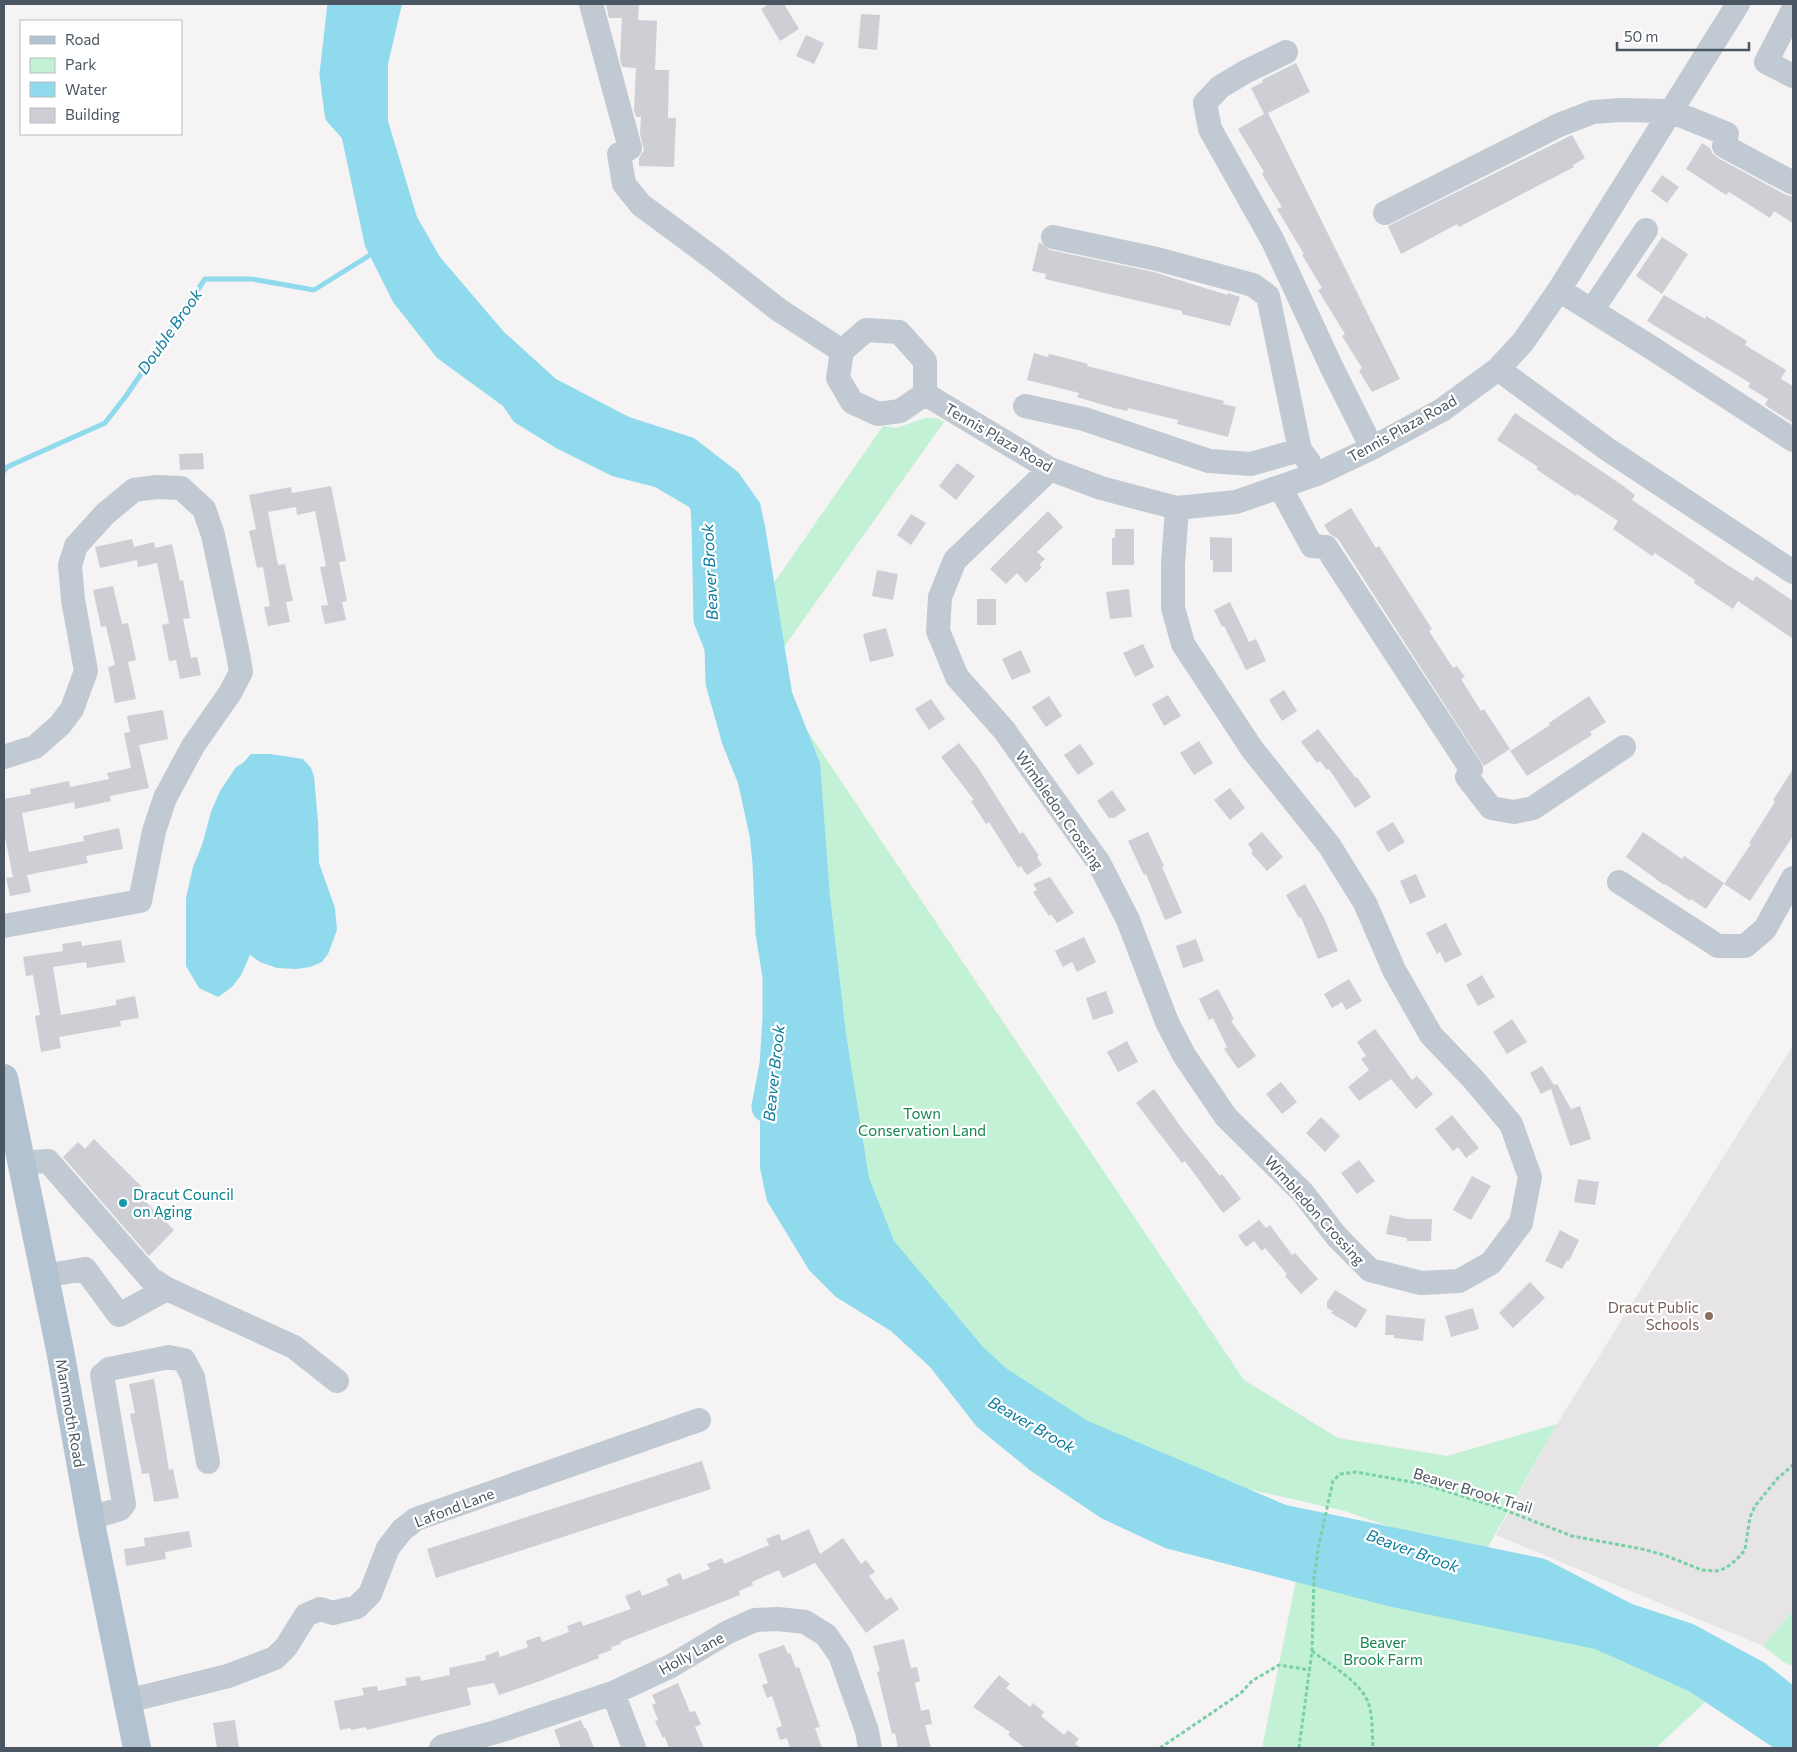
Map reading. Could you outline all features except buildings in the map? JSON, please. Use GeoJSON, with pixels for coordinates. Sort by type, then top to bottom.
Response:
{"type":"FeatureCollection","features":[{"type":"Feature","properties":{"kind":"main road","name":"Mammoth Road"},"geometry":{"type":"LineString","coordinates":[[4,1078],[61,1357],[137,1748]]}},
{"type":"Feature","properties":{"kind":"street"},"geometry":{"type":"LineString","coordinates":[[591,4],[630,148],[619,154],[624,184],[641,205],[662,222],[714,259],[779,310],[842,351]]}},
{"type":"Feature","properties":{"kind":"street","name":"Tennis Plaza Road"},"geometry":{"type":"LineString","coordinates":[[925,394],[1050,469],[1101,488],[1177,508],[1236,502],[1317,474],[1372,448],[1442,410],[1498,369],[1522,342],[1559,290],[1738,4]]}},
{"type":"Feature","properties":{"kind":"street"},"geometry":{"type":"LineString","coordinates":[[1793,10],[1766,62],[1793,76]]}},
{"type":"Feature","properties":{"kind":"street"},"geometry":{"type":"LineString","coordinates":[[1286,52],[1245,72],[1220,87],[1205,103],[1210,129],[1273,241],[1332,368],[1372,448]]}},
{"type":"Feature","properties":{"kind":"street"},"geometry":{"type":"LineString","coordinates":[[1386,213],[1559,125],[1593,112],[1621,110],[1670,111],[1727,134],[1724,146],[1793,183]]}},
{"type":"Feature","properties":{"kind":"street"},"geometry":{"type":"LineString","coordinates":[[1592,310],[1646,230]]}},
{"type":"Feature","properties":{"kind":"street"},"geometry":{"type":"LineString","coordinates":[[1053,237],[1157,259],[1252,285],[1268,296],[1300,450],[1317,474]]}},
{"type":"Feature","properties":{"kind":"street"},"geometry":{"type":"LineString","coordinates":[[1559,290],[1793,440]]}},
{"type":"Feature","properties":{"kind":"street"},"geometry":{"type":"LineString","coordinates":[[866,330],[899,332],[925,361],[925,394],[900,410],[878,414],[852,402],[838,378],[842,351],[866,330]]}},
{"type":"Feature","properties":{"kind":"street"},"geometry":{"type":"LineString","coordinates":[[1498,369],[1607,449],[1793,572]]}},
{"type":"Feature","properties":{"kind":"street"},"geometry":{"type":"LineString","coordinates":[[1025,406],[1084,419],[1209,461],[1251,464],[1300,450]]}},
{"type":"Feature","properties":{"kind":"street","name":"Wimbledon Crossing"},"geometry":{"type":"LineString","coordinates":[[1050,469],[955,560],[940,597],[938,631],[957,677],[1004,730],[1099,863],[1128,920],[1167,1022],[1180,1046],[1226,1117],[1303,1193],[1337,1237],[1370,1270],[1421,1284],[1459,1281],[1491,1263],[1521,1224],[1530,1177],[1511,1124],[1474,1080],[1431,1035],[1394,970],[1365,902],[1329,845],[1252,749],[1183,644],[1173,608],[1173,565],[1177,508]]}},
{"type":"Feature","properties":{"kind":"street"},"geometry":{"type":"LineString","coordinates":[[4,757],[35,747],[60,725],[72,709],[86,671],[73,600],[70,564],[76,546],[105,514],[134,490],[156,487],[181,488],[204,509],[213,535],[238,654],[240,672],[230,693],[194,746],[165,798],[154,830],[140,901],[4,926]]}},
{"type":"Feature","properties":{"kind":"street"},"geometry":{"type":"LineString","coordinates":[[1280,487],[1312,546],[1326,547],[1471,769],[1467,777],[1491,808],[1514,812],[1532,808],[1624,747]]}},
{"type":"Feature","properties":{"kind":"street"},"geometry":{"type":"LineString","coordinates":[[1620,882],[1718,946],[1746,946],[1765,929],[1793,878]]}},
{"type":"Feature","properties":{"kind":"street"},"geometry":{"type":"LineString","coordinates":[[21,1163],[48,1162],[150,1278],[168,1289],[294,1347],[337,1381]]}},
{"type":"Feature","properties":{"kind":"street"},"geometry":{"type":"LineString","coordinates":[[44,1276],[85,1269],[119,1315],[168,1289]]}},
{"type":"Feature","properties":{"kind":"street"},"geometry":{"type":"LineString","coordinates":[[91,1518],[120,1509],[124,1504],[102,1375],[109,1369],[168,1357],[184,1360],[193,1377],[208,1462]]}},
{"type":"Feature","properties":{"kind":"street","name":"Lafond Lane"},"geometry":{"type":"LineString","coordinates":[[127,1701],[228,1676],[275,1658],[286,1647],[306,1615],[320,1609],[333,1613],[357,1607],[370,1594],[388,1548],[402,1530],[416,1519],[699,1420]]}},
{"type":"Feature","properties":{"kind":"street","name":"Holly Lane"},"geometry":{"type":"LineString","coordinates":[[441,1748],[496,1732],[613,1693],[671,1666],[728,1632],[755,1620],[778,1619],[805,1622],[826,1635],[840,1655],[867,1731],[870,1748]]}},
{"type":"Feature","properties":{"kind":"street"},"geometry":{"type":"LineString","coordinates":[[613,1693],[634,1748]]}},
{"type":"Feature","properties":{"kind":"path","name":"Beaver Brook Trail"},"geometry":{"type":"LineString","coordinates":[[1299,1748],[1312,1651],[1314,1578],[1319,1544],[1333,1481],[1340,1474],[1356,1472],[1423,1484],[1497,1506],[1572,1536],[1642,1549],[1664,1555],[1702,1570],[1716,1571],[1726,1568],[1738,1559],[1745,1550],[1750,1516],[1763,1494],[1793,1464]]}},
{"type":"Feature","properties":{"kind":"path"},"geometry":{"type":"LineString","coordinates":[[1312,1651],[1353,1682],[1363,1693],[1372,1715],[1373,1748]]}},
{"type":"Feature","properties":{"kind":"path"},"geometry":{"type":"LineString","coordinates":[[1160,1748],[1241,1693],[1252,1681],[1279,1665],[1310,1670]]}},
{"type":"Feature","properties":{"kind":"shaded area","name":"Dracut Public Schools"},"geometry":{"type":"Polygon","coordinates":[[[1793,1045],[1793,1610],[1763,1646],[1496,1535],[1557,1424],[1793,1045]]]}},
{"type":"Feature","properties":{"kind":"green space","name":"Town Conservation Land"},"geometry":{"type":"Polygon","coordinates":[[[925,418],[937,418],[944,422],[767,671],[1244,1380],[1338,1438],[1447,1456],[1557,1424],[1481,1559],[1345,1511],[1115,1459],[961,1357],[805,1173],[806,933],[732,643],[883,426],[896,428],[925,418]]]}},
{"type":"Feature","properties":{"kind":"green space","name":"Beaver Brook Farm"},"geometry":{"type":"Polygon","coordinates":[[[1308,1521],[1734,1675],[1656,1748],[1262,1748],[1308,1521]]]}},
{"type":"Feature","properties":{"kind":"green space"},"geometry":{"type":"Polygon","coordinates":[[[1793,1610],[1793,1666],[1785,1663],[1763,1646],[1793,1610]]]}},
{"type":"Feature","properties":{"kind":"water"},"geometry":{"type":"Polygon","coordinates":[[[346,4],[402,4],[388,64],[388,121],[417,217],[440,257],[504,332],[556,379],[629,417],[694,438],[738,472],[760,503],[792,692],[820,763],[830,897],[846,1034],[869,1178],[894,1241],[983,1347],[1007,1369],[1088,1421],[1286,1505],[1545,1559],[1632,1604],[1693,1624],[1765,1663],[1793,1685],[1793,1748],[1774,1748],[1689,1691],[1595,1649],[1392,1607],[1165,1548],[1101,1518],[1031,1471],[977,1427],[930,1367],[891,1331],[836,1297],[809,1270],[767,1201],[760,1168],[760,1118],[770,1075],[780,1056],[792,997],[783,916],[775,892],[775,876],[746,779],[724,627],[721,570],[711,533],[689,507],[655,487],[612,476],[556,448],[514,422],[503,406],[437,358],[393,302],[365,246],[341,134],[339,97],[346,4]]]}},
{"type":"Feature","properties":{"kind":"water"},"geometry":{"type":"Polygon","coordinates":[[[251,754],[270,754],[303,759],[311,768],[314,776],[318,822],[319,863],[335,908],[337,930],[328,954],[322,962],[310,967],[296,969],[277,968],[260,962],[250,955],[241,975],[232,987],[218,997],[199,988],[186,966],[186,898],[193,867],[220,791],[236,767],[243,763],[251,754]]]}},
{"type":"Feature","properties":{"kind":"waterway","name":"Beaver Brook"},"geometry":{"type":"LineString","coordinates":[[343,4],[335,74],[340,113],[358,133],[363,149]]}},
{"type":"Feature","properties":{"kind":"waterway","name":"Double Brook"},"geometry":{"type":"LineString","coordinates":[[4,471],[7,467],[105,423],[126,396],[205,279],[252,279],[314,290],[375,252]]}},
{"type":"Feature","properties":{"kind":"waterway","name":"Beaver Brook"},"geometry":{"type":"LineString","coordinates":[[703,486],[705,490],[707,525],[709,619],[720,647],[721,682],[737,739],[753,779],[765,834],[768,863],[771,933],[778,976],[778,1018],[775,1065],[767,1107]]}},
{"type":"Feature","properties":{"kind":"place","name":"Dracut Council on Aging"},"geometry":{"type":"Point","coordinates":[123,1203]}},
{"type":"Feature","properties":{"kind":"place","name":"Dracut Public Schools"},"geometry":{"type":"Point","coordinates":[1709,1316]}}]}
